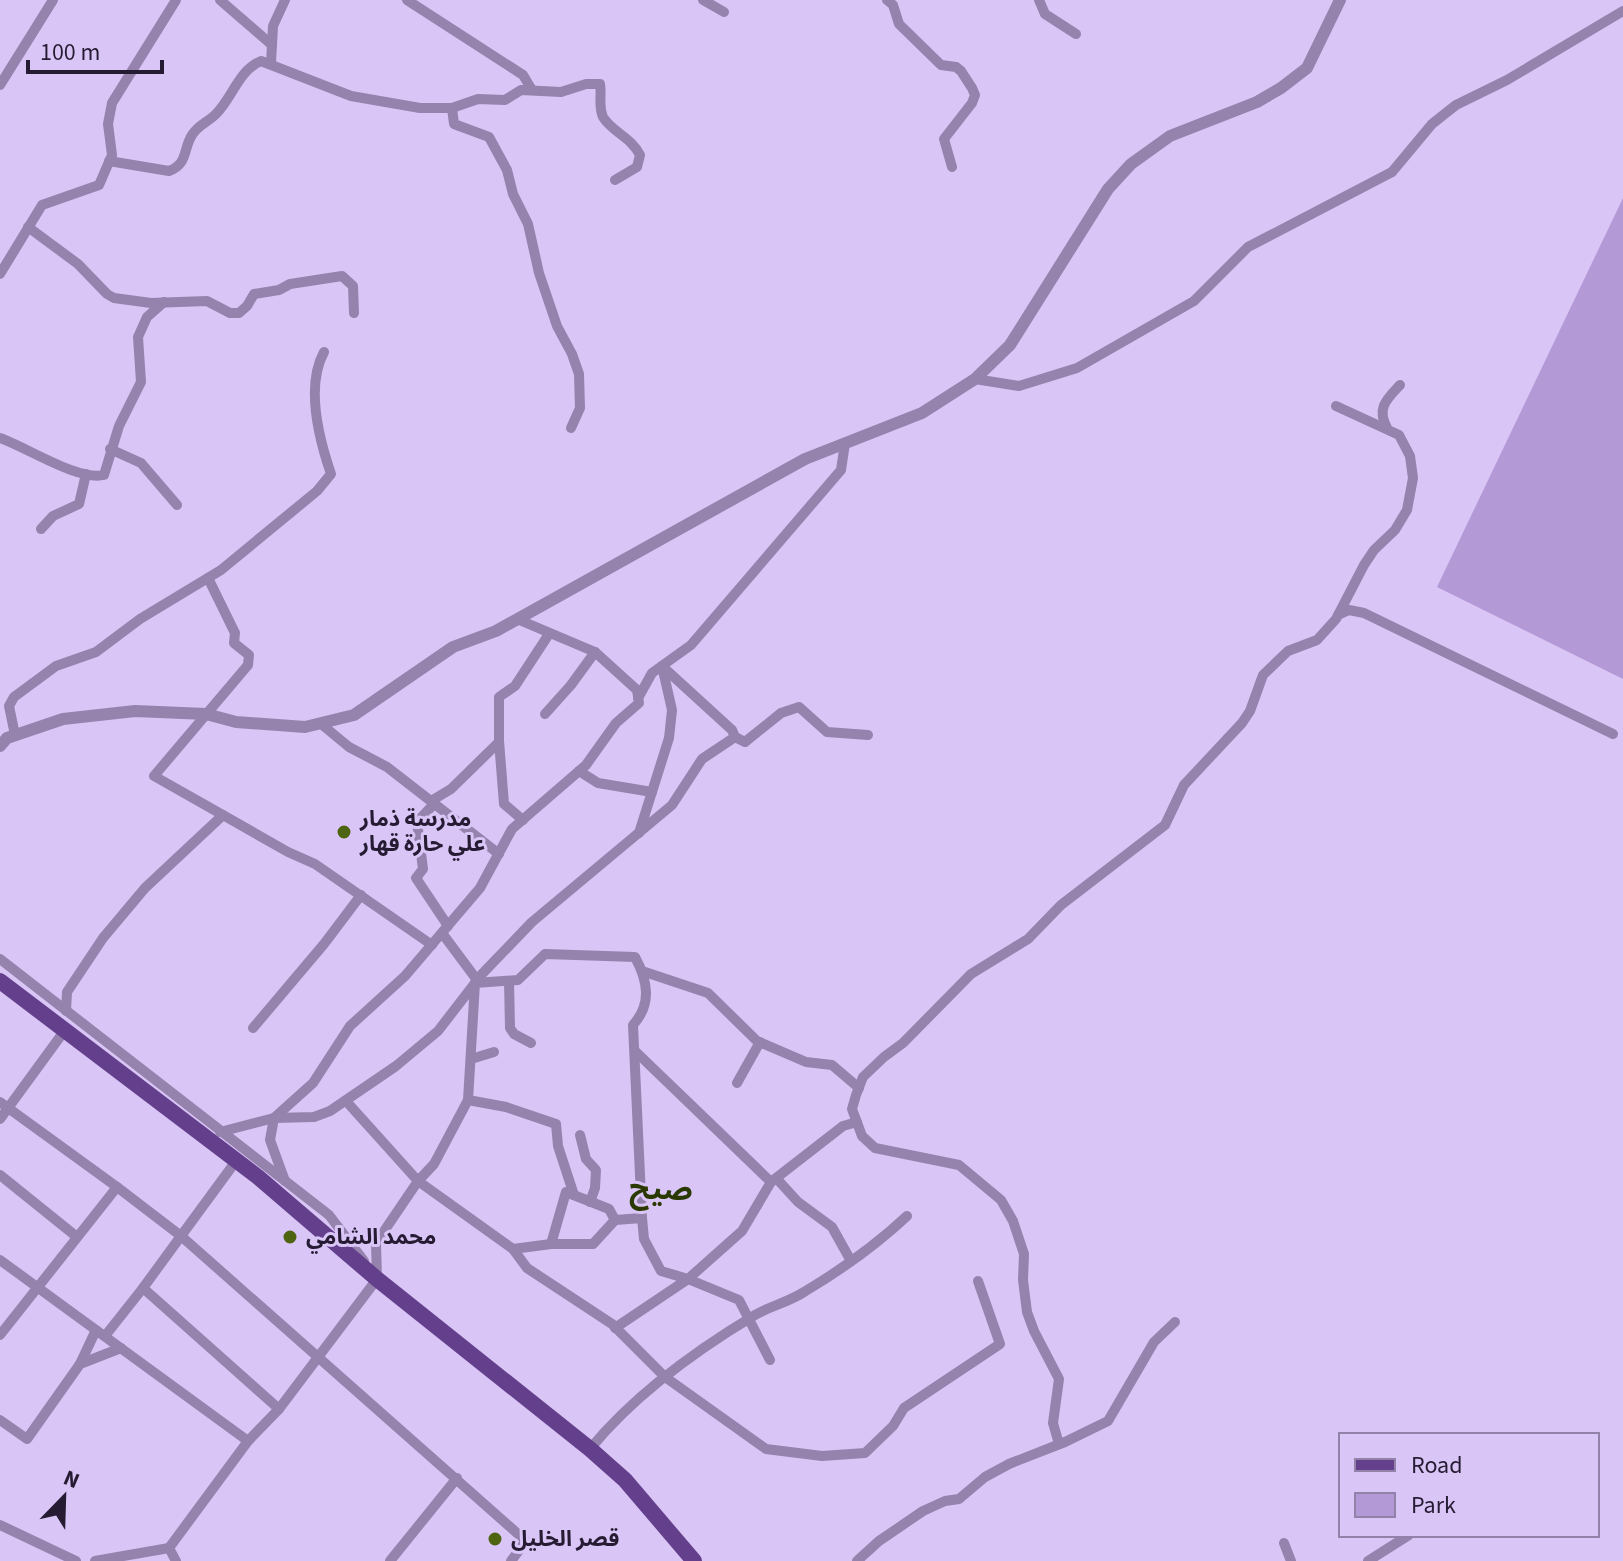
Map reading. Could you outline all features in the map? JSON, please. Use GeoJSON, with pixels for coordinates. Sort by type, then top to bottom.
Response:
{"type":"FeatureCollection","features":[{"type":"Feature","properties":{"kind":"main road"},"geometry":{"type":"LineString","coordinates":[[0,981],[236,1161],[377,1279],[590,1449],[642,1498],[694,1561]]}},
{"type":"Feature","properties":{"kind":"street"},"geometry":{"type":"LineString","coordinates":[[0,85],[53,0]]}},
{"type":"Feature","properties":{"kind":"street"},"geometry":{"type":"LineString","coordinates":[[0,274],[42,205],[99,185],[112,155],[108,124],[112,103],[176,0]]}},
{"type":"Feature","properties":{"kind":"street"},"geometry":{"type":"LineString","coordinates":[[220,0],[272,45]]}},
{"type":"Feature","properties":{"kind":"street"},"geometry":{"type":"LineString","coordinates":[[271,63],[273,26],[285,0]]}},
{"type":"Feature","properties":{"kind":"street"},"geometry":{"type":"LineString","coordinates":[[407,0],[523,75],[532,90]]}},
{"type":"Feature","properties":{"kind":"street"},"geometry":{"type":"LineString","coordinates":[[703,0],[724,12]]}},
{"type":"Feature","properties":{"kind":"street"},"geometry":{"type":"LineString","coordinates":[[887,0],[893,5],[899,24],[941,65],[961,71],[975,95],[944,139],[952,167]]}},
{"type":"Feature","properties":{"kind":"street"},"geometry":{"type":"LineString","coordinates":[[1039,0],[1045,14],[1076,34]]}},
{"type":"Feature","properties":{"kind":"street"},"geometry":{"type":"LineString","coordinates":[[0,746],[7,738],[63,719],[135,711],[206,714],[236,722],[305,727],[354,715],[453,647],[496,631],[805,459],[922,413],[975,379],[1010,345],[1108,189],[1131,164],[1170,136],[1257,102],[1307,68],[1340,0]]}},
{"type":"Feature","properties":{"kind":"street"},"geometry":{"type":"LineString","coordinates":[[975,379],[1019,386],[1077,368],[1194,301],[1248,247],[1392,172],[1432,124],[1456,105],[1507,80],[1623,11]]}},
{"type":"Feature","properties":{"kind":"street"},"geometry":{"type":"LineString","coordinates":[[109,161],[174,170],[182,163],[190,137],[222,108],[249,68],[261,61],[351,96],[420,108],[452,108],[478,99],[500,101],[515,92],[561,92],[586,84],[600,84],[599,102],[603,117],[630,140],[641,159],[637,167],[615,180]]}},
{"type":"Feature","properties":{"kind":"street"},"geometry":{"type":"LineString","coordinates":[[452,108],[454,124],[489,137],[496,146],[513,194],[528,224],[539,273],[557,326],[579,374],[580,408],[571,428]]}},
{"type":"Feature","properties":{"kind":"street"},"geometry":{"type":"LineString","coordinates":[[28,227],[88,272],[107,294],[126,300],[207,301],[226,312],[239,313],[254,294],[279,290],[290,284],[342,276],[353,286],[354,313]]}},
{"type":"Feature","properties":{"kind":"street"},"geometry":{"type":"LineString","coordinates":[[0,438],[86,474],[104,475],[110,449],[141,382],[138,337],[147,317],[164,302]]}},
{"type":"Feature","properties":{"kind":"street"},"geometry":{"type":"LineString","coordinates":[[15,735],[4,706],[14,697],[56,666],[96,652],[140,619],[208,578],[317,491],[331,474],[322,448],[317,414],[316,381],[318,364],[324,352]]}},
{"type":"Feature","properties":{"kind":"street"},"geometry":{"type":"LineString","coordinates":[[1387,428],[1382,418],[1382,407],[1400,385]]}},
{"type":"Feature","properties":{"kind":"street"},"geometry":{"type":"LineString","coordinates":[[1059,1444],[1053,1423],[1059,1379],[1027,1312],[1024,1254],[1013,1221],[1001,1200],[959,1165],[875,1148],[862,1136],[852,1109],[863,1077],[903,1043],[971,974],[1028,939],[1061,905],[1165,825],[1184,785],[1250,711],[1263,675],[1288,651],[1317,640],[1338,615],[1364,565],[1374,550],[1395,530],[1407,510],[1413,478],[1410,456],[1399,435],[1336,406]]}},
{"type":"Feature","properties":{"kind":"street"},"geometry":{"type":"LineString","coordinates":[[638,698],[652,673],[691,645],[841,470],[845,443]]}},
{"type":"Feature","properties":{"kind":"street"},"geometry":{"type":"LineString","coordinates":[[110,449],[141,463],[177,505]]}},
{"type":"Feature","properties":{"kind":"street"},"geometry":{"type":"LineString","coordinates":[[41,529],[53,516],[79,504],[86,474]]}},
{"type":"Feature","properties":{"kind":"street"},"geometry":{"type":"LineString","coordinates":[[208,578],[235,633],[234,643],[249,655],[248,665],[154,776],[288,852],[315,864],[432,945]]}},
{"type":"Feature","properties":{"kind":"street"},"geometry":{"type":"LineString","coordinates":[[1338,615],[1349,610],[1364,613],[1613,734]]}},
{"type":"Feature","properties":{"kind":"street"},"geometry":{"type":"LineString","coordinates":[[285,1181],[270,1140],[274,1118],[313,1083],[350,1026],[405,976],[480,888],[512,829],[586,765],[616,723],[639,703],[637,690],[595,652],[517,619]]}},
{"type":"Feature","properties":{"kind":"street"},"geometry":{"type":"LineString","coordinates":[[523,820],[504,804],[499,697],[515,686],[549,634]]}},
{"type":"Feature","properties":{"kind":"street"},"geometry":{"type":"LineString","coordinates":[[545,714],[595,652]]}},
{"type":"Feature","properties":{"kind":"street"},"geometry":{"type":"LineString","coordinates":[[662,666],[732,730],[735,737],[745,742],[781,713],[799,707],[827,732],[868,735]]}},
{"type":"Feature","properties":{"kind":"street"},"geometry":{"type":"LineString","coordinates":[[639,835],[669,738],[672,710],[662,666]]}},
{"type":"Feature","properties":{"kind":"street"},"geometry":{"type":"LineString","coordinates":[[320,723],[349,747],[387,767],[499,854]]}},
{"type":"Feature","properties":{"kind":"street"},"geometry":{"type":"LineString","coordinates":[[220,1132],[274,1118],[314,1117],[376,1082],[438,1031],[476,982],[532,922],[672,805],[702,759],[735,737]]}},
{"type":"Feature","properties":{"kind":"street"},"geometry":{"type":"LineString","coordinates":[[95,1561],[169,1548],[248,1441],[279,1409],[377,1279],[376,1243],[418,1181],[434,1164],[468,1100],[476,982],[416,878],[423,869],[417,822],[432,803],[451,789],[499,741]]}},
{"type":"Feature","properties":{"kind":"street"},"geometry":{"type":"LineString","coordinates":[[579,771],[598,783],[652,792]]}},
{"type":"Feature","properties":{"kind":"street"},"geometry":{"type":"LineString","coordinates":[[66,1011],[67,992],[103,938],[145,888],[223,815]]}},
{"type":"Feature","properties":{"kind":"street"},"geometry":{"type":"LineString","coordinates":[[253,1028],[361,895]]}},
{"type":"Feature","properties":{"kind":"street"},"geometry":{"type":"LineString","coordinates":[[476,982],[518,980],[545,954],[635,957],[648,993],[643,1014],[633,1025],[644,1239],[661,1271],[739,1300],[770,1360]]}},
{"type":"Feature","properties":{"kind":"street"},"geometry":{"type":"LineString","coordinates":[[0,959],[329,1215],[377,1279]]}},
{"type":"Feature","properties":{"kind":"street"},"geometry":{"type":"LineString","coordinates":[[642,971],[708,993],[760,1042],[806,1062],[832,1065],[859,1088]]}},
{"type":"Feature","properties":{"kind":"street"},"geometry":{"type":"LineString","coordinates":[[509,981],[510,1028],[514,1034],[531,1043]]}},
{"type":"Feature","properties":{"kind":"street"},"geometry":{"type":"LineString","coordinates":[[0,1119],[4,1105],[65,1030]]}},
{"type":"Feature","properties":{"kind":"street"},"geometry":{"type":"LineString","coordinates":[[737,1083],[760,1042]]}},
{"type":"Feature","properties":{"kind":"street"},"geometry":{"type":"LineString","coordinates":[[635,1051],[774,1181],[832,1227],[851,1261]]}},
{"type":"Feature","properties":{"kind":"street"},"geometry":{"type":"LineString","coordinates":[[471,1059],[494,1052]]}},
{"type":"Feature","properties":{"kind":"street"},"geometry":{"type":"LineString","coordinates":[[468,1100],[506,1107],[556,1124],[558,1146],[574,1195]]}},
{"type":"Feature","properties":{"kind":"street"},"geometry":{"type":"LineString","coordinates":[[346,1101],[418,1181],[513,1249],[527,1268],[615,1328],[665,1377],[766,1449],[822,1456],[865,1453],[893,1426],[904,1408],[1000,1344],[978,1281]]}},
{"type":"Feature","properties":{"kind":"street"},"geometry":{"type":"LineString","coordinates":[[4,1105],[181,1236],[457,1478],[526,1541],[511,1561]]}},
{"type":"Feature","properties":{"kind":"street"},"geometry":{"type":"LineString","coordinates":[[615,1328],[688,1279],[742,1231],[774,1181],[843,1126],[857,1122]]}},
{"type":"Feature","properties":{"kind":"street"},"geometry":{"type":"LineString","coordinates":[[580,1135],[586,1159],[596,1170],[590,1202]]}},
{"type":"Feature","properties":{"kind":"street"},"geometry":{"type":"LineString","coordinates":[[0,1420],[27,1439],[101,1333],[143,1288],[236,1161]]}},
{"type":"Feature","properties":{"kind":"street"},"geometry":{"type":"LineString","coordinates":[[0,1175],[77,1237]]}},
{"type":"Feature","properties":{"kind":"street"},"geometry":{"type":"LineString","coordinates":[[0,1335],[117,1187]]}},
{"type":"Feature","properties":{"kind":"street"},"geometry":{"type":"LineString","coordinates":[[551,1244],[566,1192],[609,1209],[615,1220]]}},
{"type":"Feature","properties":{"kind":"street"},"geometry":{"type":"LineString","coordinates":[[590,1449],[612,1421],[665,1377],[749,1319],[802,1294],[876,1245],[907,1216]]}},
{"type":"Feature","properties":{"kind":"street"},"geometry":{"type":"LineString","coordinates":[[513,1249],[551,1244],[593,1244],[615,1220],[642,1218]]}},
{"type":"Feature","properties":{"kind":"street"},"geometry":{"type":"LineString","coordinates":[[0,1260],[248,1441]]}},
{"type":"Feature","properties":{"kind":"street"},"geometry":{"type":"LineString","coordinates":[[143,1288],[279,1409]]}},
{"type":"Feature","properties":{"kind":"street"},"geometry":{"type":"LineString","coordinates":[[857,1561],[879,1541],[923,1511],[945,1501],[959,1499],[997,1470],[1108,1421],[1154,1342],[1175,1322]]}},
{"type":"Feature","properties":{"kind":"street"},"geometry":{"type":"LineString","coordinates":[[80,1364],[121,1348]]}},
{"type":"Feature","properties":{"kind":"street"},"geometry":{"type":"LineString","coordinates":[[390,1561],[457,1478]]}},
{"type":"Feature","properties":{"kind":"street"},"geometry":{"type":"LineString","coordinates":[[0,1525],[75,1561]]}},
{"type":"Feature","properties":{"kind":"street"},"geometry":{"type":"LineString","coordinates":[[1368,1561],[1406,1537]]}},
{"type":"Feature","properties":{"kind":"street"},"geometry":{"type":"LineString","coordinates":[[1284,1543],[1291,1561]]}},
{"type":"Feature","properties":{"kind":"street"},"geometry":{"type":"LineString","coordinates":[[169,1548],[176,1561]]}},
{"type":"Feature","properties":{"kind":"green space"},"geometry":{"type":"Polygon","coordinates":[[[1623,198],[1623,679],[1437,587],[1623,198]]]}},
{"type":"Feature","properties":{"kind":"place","name":"مدرسة ذمار علي حارة قهار"},"geometry":{"type":"Point","coordinates":[344,832]}},
{"type":"Feature","properties":{"kind":"place","name":"محمد الشامي"},"geometry":{"type":"Point","coordinates":[290,1237]}},
{"type":"Feature","properties":{"kind":"place","name":"قصر الخليل"},"geometry":{"type":"Point","coordinates":[495,1539]}},
{"type":"Feature","properties":{"kind":"district","name":"صيح"},"geometry":{"type":"Point","coordinates":[661,1189]}}]}
